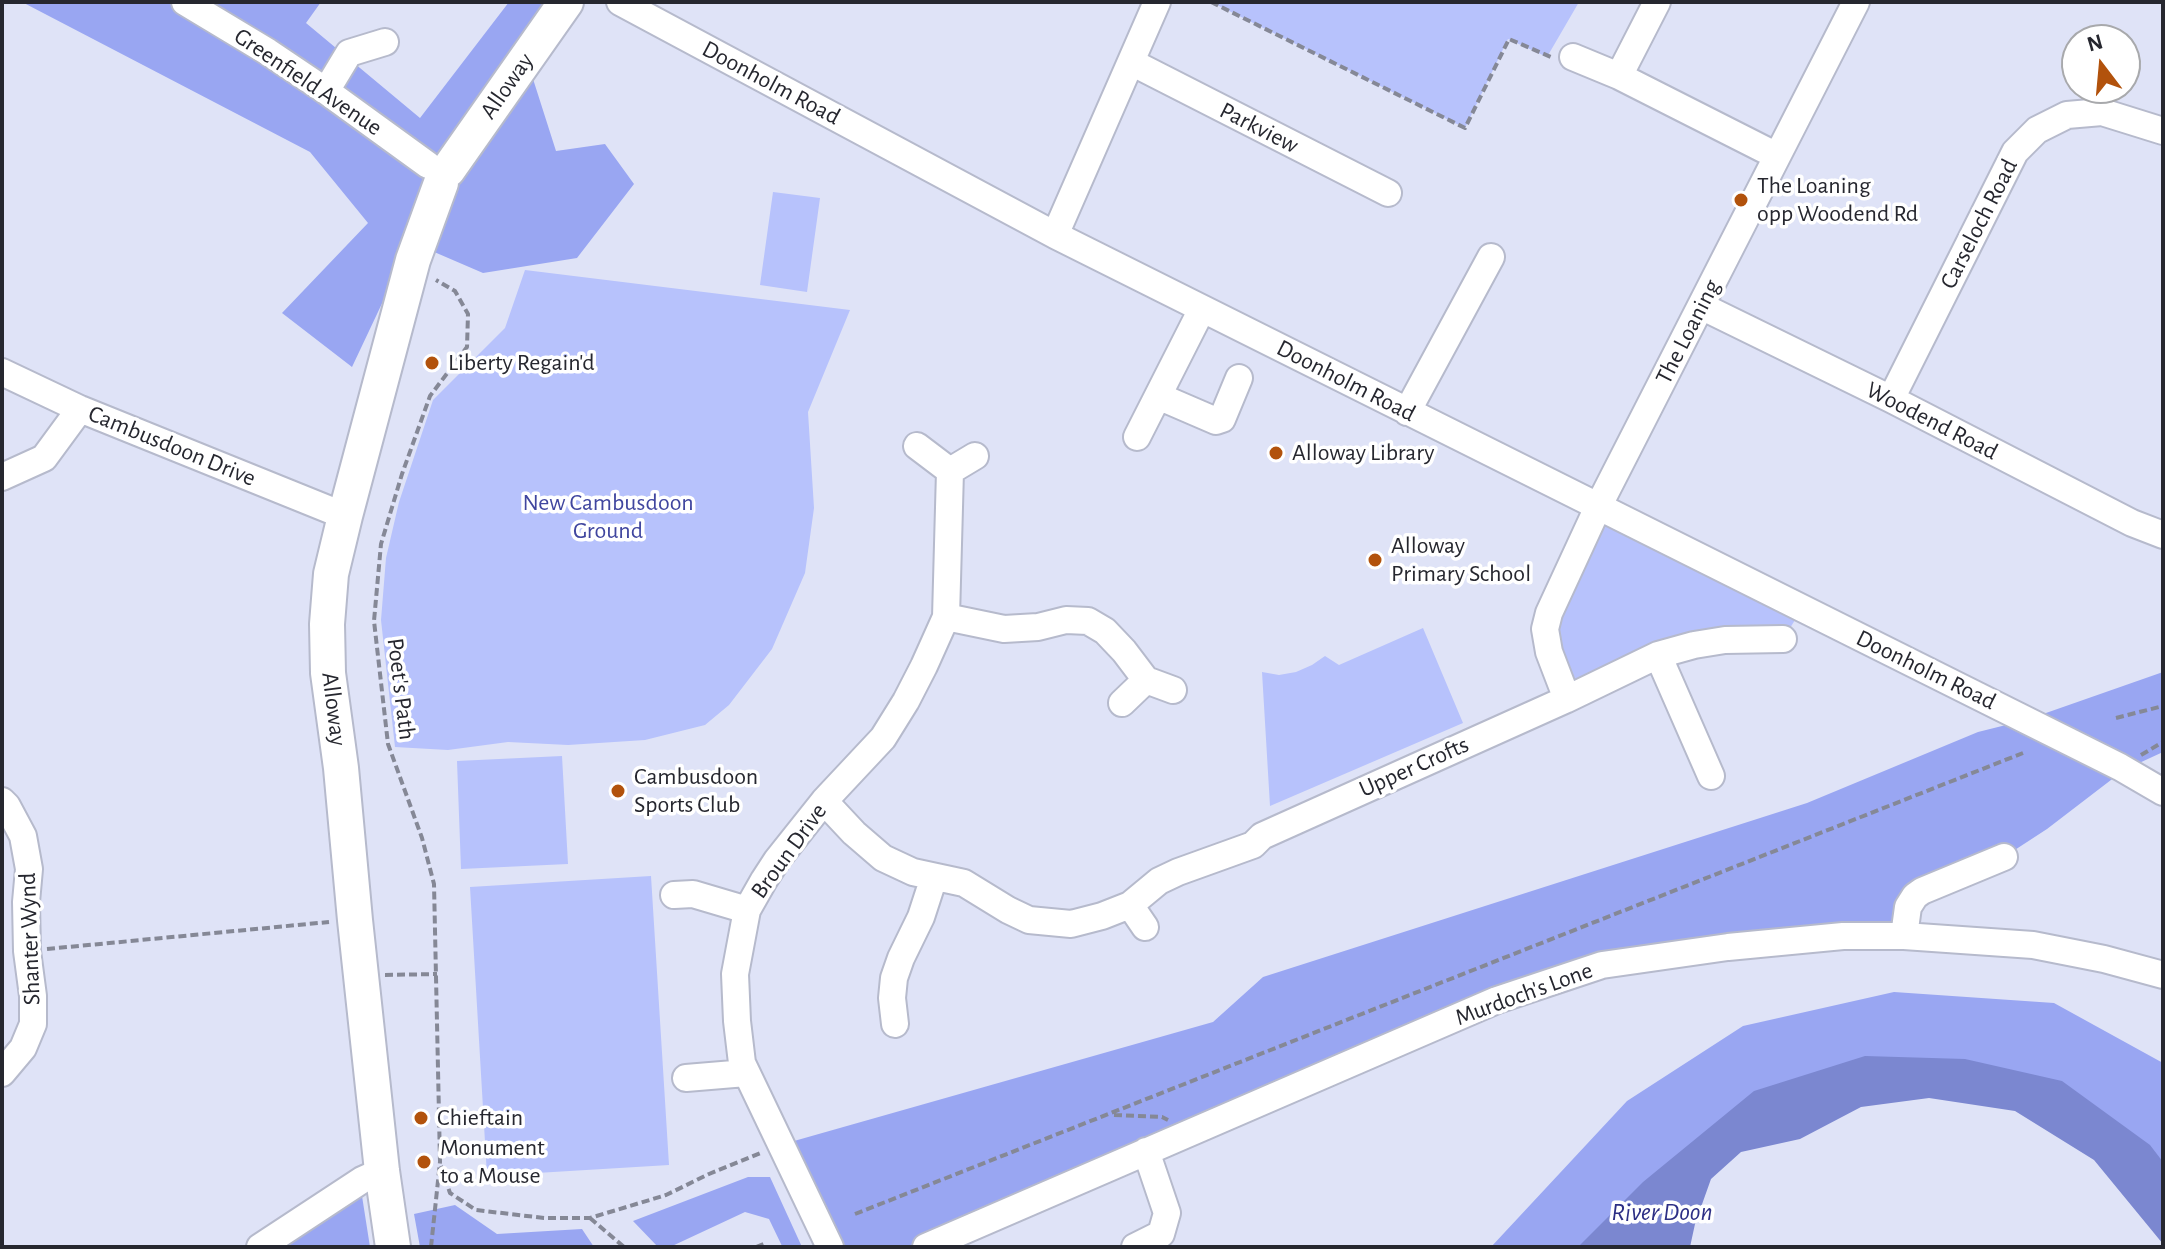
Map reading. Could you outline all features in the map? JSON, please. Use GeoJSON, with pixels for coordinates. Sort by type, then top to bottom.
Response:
{"type":"FeatureCollection","features":[{"type":"Feature","properties":{"kind":"main road","name":"Alloway"},"geometry":{"type":"LineString","coordinates":[[393,1247],[328,673],[327,624],[331,574],[413,260],[439,173],[566,2]]}},
{"type":"Feature","properties":{"kind":"street","name":"Greenfield Avenue"},"geometry":{"type":"LineString","coordinates":[[185,2],[326,91],[439,173]]}},
{"type":"Feature","properties":{"kind":"street","name":"Doonholm Road"},"geometry":{"type":"LineString","coordinates":[[620,2],[1055,235],[2120,767],[2163,792]]}},
{"type":"Feature","properties":{"kind":"street"},"geometry":{"type":"LineString","coordinates":[[1055,235],[1157,2]]}},
{"type":"Feature","properties":{"kind":"street"},"geometry":{"type":"LineString","coordinates":[[1619,76],[1657,2]]}},
{"type":"Feature","properties":{"kind":"street","name":"The Loaning"},"geometry":{"type":"LineString","coordinates":[[1598,507],[1856,2]]}},
{"type":"Feature","properties":{"kind":"street"},"geometry":{"type":"LineString","coordinates":[[326,91],[349,53],[385,42]]}},
{"type":"Feature","properties":{"kind":"street"},"geometry":{"type":"LineString","coordinates":[[1573,57],[1619,76],[1777,156]]}},
{"type":"Feature","properties":{"kind":"street","name":"Parkview"},"geometry":{"type":"LineString","coordinates":[[1131,62],[1388,193]]}},
{"type":"Feature","properties":{"kind":"street","name":"Carseloch Road"},"geometry":{"type":"LineString","coordinates":[[1891,399],[2015,152],[2037,130],[2067,115],[2102,112],[2163,131]]}},
{"type":"Feature","properties":{"kind":"street"},"geometry":{"type":"LineString","coordinates":[[1407,412],[1491,257]]}},
{"type":"Feature","properties":{"kind":"street","name":"Woodend Road"},"geometry":{"type":"LineString","coordinates":[[1701,306],[2132,523],[2163,535]]}},
{"type":"Feature","properties":{"kind":"street"},"geometry":{"type":"LineString","coordinates":[[1137,437],[1202,309]]}},
{"type":"Feature","properties":{"kind":"street","name":"Cambusdoon Drive"},"geometry":{"type":"LineString","coordinates":[[2,372],[80,409],[345,516]]}},
{"type":"Feature","properties":{"kind":"street"},"geometry":{"type":"LineString","coordinates":[[1158,396],[1216,421],[1222,419],[1239,378]]}},
{"type":"Feature","properties":{"kind":"street"},"geometry":{"type":"LineString","coordinates":[[2,477],[44,458],[80,409]]}},
{"type":"Feature","properties":{"kind":"street"},"geometry":{"type":"LineString","coordinates":[[917,446],[950,471],[975,456]]}},
{"type":"Feature","properties":{"kind":"street","name":"Broun Drive"},"geometry":{"type":"LineString","coordinates":[[830,1247],[742,1063],[735,974],[747,910],[777,860],[824,801],[883,738],[912,690],[946,617],[950,471]]}},
{"type":"Feature","properties":{"kind":"street"},"geometry":{"type":"LineString","coordinates":[[1567,699],[1549,652],[1545,629],[1549,613],[1598,507]]}},
{"type":"Feature","properties":{"kind":"street"},"geometry":{"type":"LineString","coordinates":[[946,617],[1004,629],[1038,627],[1066,620],[1088,621],[1105,631],[1146,680],[1173,690]]}},
{"type":"Feature","properties":{"kind":"street","name":"Upper Crofts"},"geometry":{"type":"LineString","coordinates":[[824,801],[883,858],[913,872],[964,883],[1029,920],[1071,924],[1130,905],[1159,881],[1178,872],[1253,845],[1262,836],[1658,655],[1725,640],[1783,639]]}},
{"type":"Feature","properties":{"kind":"street"},"geometry":{"type":"LineString","coordinates":[[1658,655],[1711,776]]}},
{"type":"Feature","properties":{"kind":"street"},"geometry":{"type":"LineString","coordinates":[[1122,703],[1146,680]]}},
{"type":"Feature","properties":{"kind":"street","name":"Shanter Wynd"},"geometry":{"type":"LineString","coordinates":[[2,801],[23,836],[29,869],[27,951],[33,996],[33,1024],[23,1048],[2,1073]]}},
{"type":"Feature","properties":{"kind":"street"},"geometry":{"type":"LineString","coordinates":[[1904,936],[1908,907],[1915,896],[2004,857]]}},
{"type":"Feature","properties":{"kind":"street"},"geometry":{"type":"LineString","coordinates":[[895,1024],[892,998],[894,978],[921,917],[934,877]]}},
{"type":"Feature","properties":{"kind":"street"},"geometry":{"type":"LineString","coordinates":[[674,895],[693,894],[747,910]]}},
{"type":"Feature","properties":{"kind":"street"},"geometry":{"type":"LineString","coordinates":[[1130,905],[1145,927]]}},
{"type":"Feature","properties":{"kind":"street","name":"Murdoch's Lone"},"geometry":{"type":"LineString","coordinates":[[926,1247],[1497,1000],[1602,965],[1728,947],[1843,936],[1904,936],[2033,945],[2163,975]]}},
{"type":"Feature","properties":{"kind":"street"},"geometry":{"type":"LineString","coordinates":[[686,1078],[746,1073]]}},
{"type":"Feature","properties":{"kind":"street"},"geometry":{"type":"LineString","coordinates":[[1146,1151],[1177,1247]]}},
{"type":"Feature","properties":{"kind":"street"},"geometry":{"type":"LineString","coordinates":[[260,1247],[362,1180],[382,1171]]}},
{"type":"Feature","properties":{"kind":"street"},"geometry":{"type":"LineString","coordinates":[[1135,1247],[1161,1234],[1167,1213]]}},
{"type":"Feature","properties":{"kind":"path"},"geometry":{"type":"LineString","coordinates":[[1211,2],[1465,128],[1509,39],[1548,57],[1573,57]]}},
{"type":"Feature","properties":{"kind":"path","name":"Poet's Path"},"geometry":{"type":"LineString","coordinates":[[413,260],[436,280],[455,291],[468,314],[467,347],[430,396],[402,474],[381,544],[374,621],[388,744],[422,838],[434,884],[440,1162],[431,1247]]}},
{"type":"Feature","properties":{"kind":"path"},"geometry":{"type":"LineString","coordinates":[[2116,718],[2163,706]]}},
{"type":"Feature","properties":{"kind":"path"},"geometry":{"type":"LineString","coordinates":[[855,1214],[2023,753]]}},
{"type":"Feature","properties":{"kind":"path"},"geometry":{"type":"LineString","coordinates":[[27,951],[355,920]]}},
{"type":"Feature","properties":{"kind":"path"},"geometry":{"type":"LineString","coordinates":[[362,975],[437,974]]}},
{"type":"Feature","properties":{"kind":"path"},"geometry":{"type":"LineString","coordinates":[[1109,1115],[1162,1117],[1196,1129]]}},
{"type":"Feature","properties":{"kind":"path"},"geometry":{"type":"LineString","coordinates":[[440,1162],[450,1193],[476,1210],[544,1218],[590,1218],[666,1195],[780,1145]]}},
{"type":"Feature","properties":{"kind":"path"},"geometry":{"type":"LineString","coordinates":[[590,1218],[624,1247]]}},
{"type":"Feature","properties":{"kind":"path"},"geometry":{"type":"LineString","coordinates":[[756,1247],[766,1243]]}},
{"type":"Feature","properties":{"kind":"green space"},"geometry":{"type":"Polygon","coordinates":[[[1211,2],[1579,2],[1547,57],[1508,39],[1465,128],[1211,2]]]}},
{"type":"Feature","properties":{"kind":"green space"},"geometry":{"type":"Polygon","coordinates":[[[773,192],[820,198],[807,292],[760,285],[773,192]]]}},
{"type":"Feature","properties":{"kind":"green space","name":"New Cambusdoon Ground"},"geometry":{"type":"Polygon","coordinates":[[[525,270],[850,310],[808,412],[814,508],[805,573],[772,649],[729,705],[705,725],[645,740],[568,745],[508,742],[448,750],[395,747],[381,620],[386,558],[399,502],[433,400],[505,328],[525,270]]]}},
{"type":"Feature","properties":{"kind":"green space"},"geometry":{"type":"Polygon","coordinates":[[[1598,507],[1802,609],[1783,639],[1725,640],[1567,699],[1549,613],[1598,507]]]}},
{"type":"Feature","properties":{"kind":"green space"},"geometry":{"type":"Polygon","coordinates":[[[1423,628],[1463,723],[1270,806],[1262,672],[1279,675],[1296,672],[1325,656],[1339,665],[1423,628]]]}},
{"type":"Feature","properties":{"kind":"green space"},"geometry":{"type":"Polygon","coordinates":[[[562,756],[568,864],[461,869],[457,761],[562,756]]]}},
{"type":"Feature","properties":{"kind":"green space"},"geometry":{"type":"Polygon","coordinates":[[[651,876],[669,1165],[487,1176],[470,887],[651,876]]]}},
{"type":"Feature","properties":{"kind":"shaded area"},"geometry":{"type":"Polygon","coordinates":[[[22,2],[321,2],[306,23],[420,118],[509,2],[543,2],[526,57],[556,151],[605,144],[634,184],[577,258],[483,273],[411,242],[352,367],[282,313],[368,223],[310,152],[22,2]]]}},
{"type":"Feature","properties":{"kind":"shaded area"},"geometry":{"type":"Polygon","coordinates":[[[2163,672],[2163,752],[2124,770],[2047,829],[2004,857],[1922,891],[1904,936],[1602,965],[926,1247],[830,1247],[780,1145],[1213,1022],[1263,977],[1807,803],[1978,732],[2026,720],[2163,672]]]}},
{"type":"Feature","properties":{"kind":"shaded area"},"geometry":{"type":"Polygon","coordinates":[[[1894,992],[2054,1003],[2163,1063],[2163,1190],[2067,1097],[1888,1065],[1746,1102],[1603,1247],[1491,1247],[1627,1101],[1743,1026],[1894,992]]]}},
{"type":"Feature","properties":{"kind":"shaded area"},"geometry":{"type":"Polygon","coordinates":[[[748,1177],[770,1177],[802,1247],[781,1247],[769,1219],[745,1212],[670,1247],[658,1247],[633,1221],[748,1177]]]}},
{"type":"Feature","properties":{"kind":"shaded area"},"geometry":{"type":"Polygon","coordinates":[[[362,1196],[370,1247],[286,1247],[283,1238],[362,1196]]]}},
{"type":"Feature","properties":{"kind":"shaded area"},"geometry":{"type":"Polygon","coordinates":[[[455,1205],[497,1234],[582,1229],[594,1247],[420,1247],[414,1214],[455,1205]]]}},
{"type":"Feature","properties":{"kind":"water","name":"River Doon"},"geometry":{"type":"Polygon","coordinates":[[[1865,1056],[1965,1059],[2062,1081],[2150,1145],[2163,1162],[2163,1244],[2094,1160],[2015,1111],[1929,1098],[1861,1107],[1800,1139],[1741,1152],[1711,1179],[1690,1247],[1578,1247],[1643,1182],[1754,1091],[1865,1056]]]}},
{"type":"Feature","properties":{"kind":"place","name":"The Loaning opp Woodend Rd"},"geometry":{"type":"Point","coordinates":[1741,200]}},
{"type":"Feature","properties":{"kind":"place","name":"Liberty Regain'd"},"geometry":{"type":"Point","coordinates":[432,363]}},
{"type":"Feature","properties":{"kind":"place","name":"Alloway Library"},"geometry":{"type":"Point","coordinates":[1276,453]}},
{"type":"Feature","properties":{"kind":"place","name":"Alloway Primary School"},"geometry":{"type":"Point","coordinates":[1375,560]}},
{"type":"Feature","properties":{"kind":"place","name":"Cambusdoon Sports Club"},"geometry":{"type":"Point","coordinates":[618,791]}},
{"type":"Feature","properties":{"kind":"place","name":"Chieftain"},"geometry":{"type":"Point","coordinates":[421,1118]}},
{"type":"Feature","properties":{"kind":"place","name":"Monument to a Mouse"},"geometry":{"type":"Point","coordinates":[424,1162]}}]}
